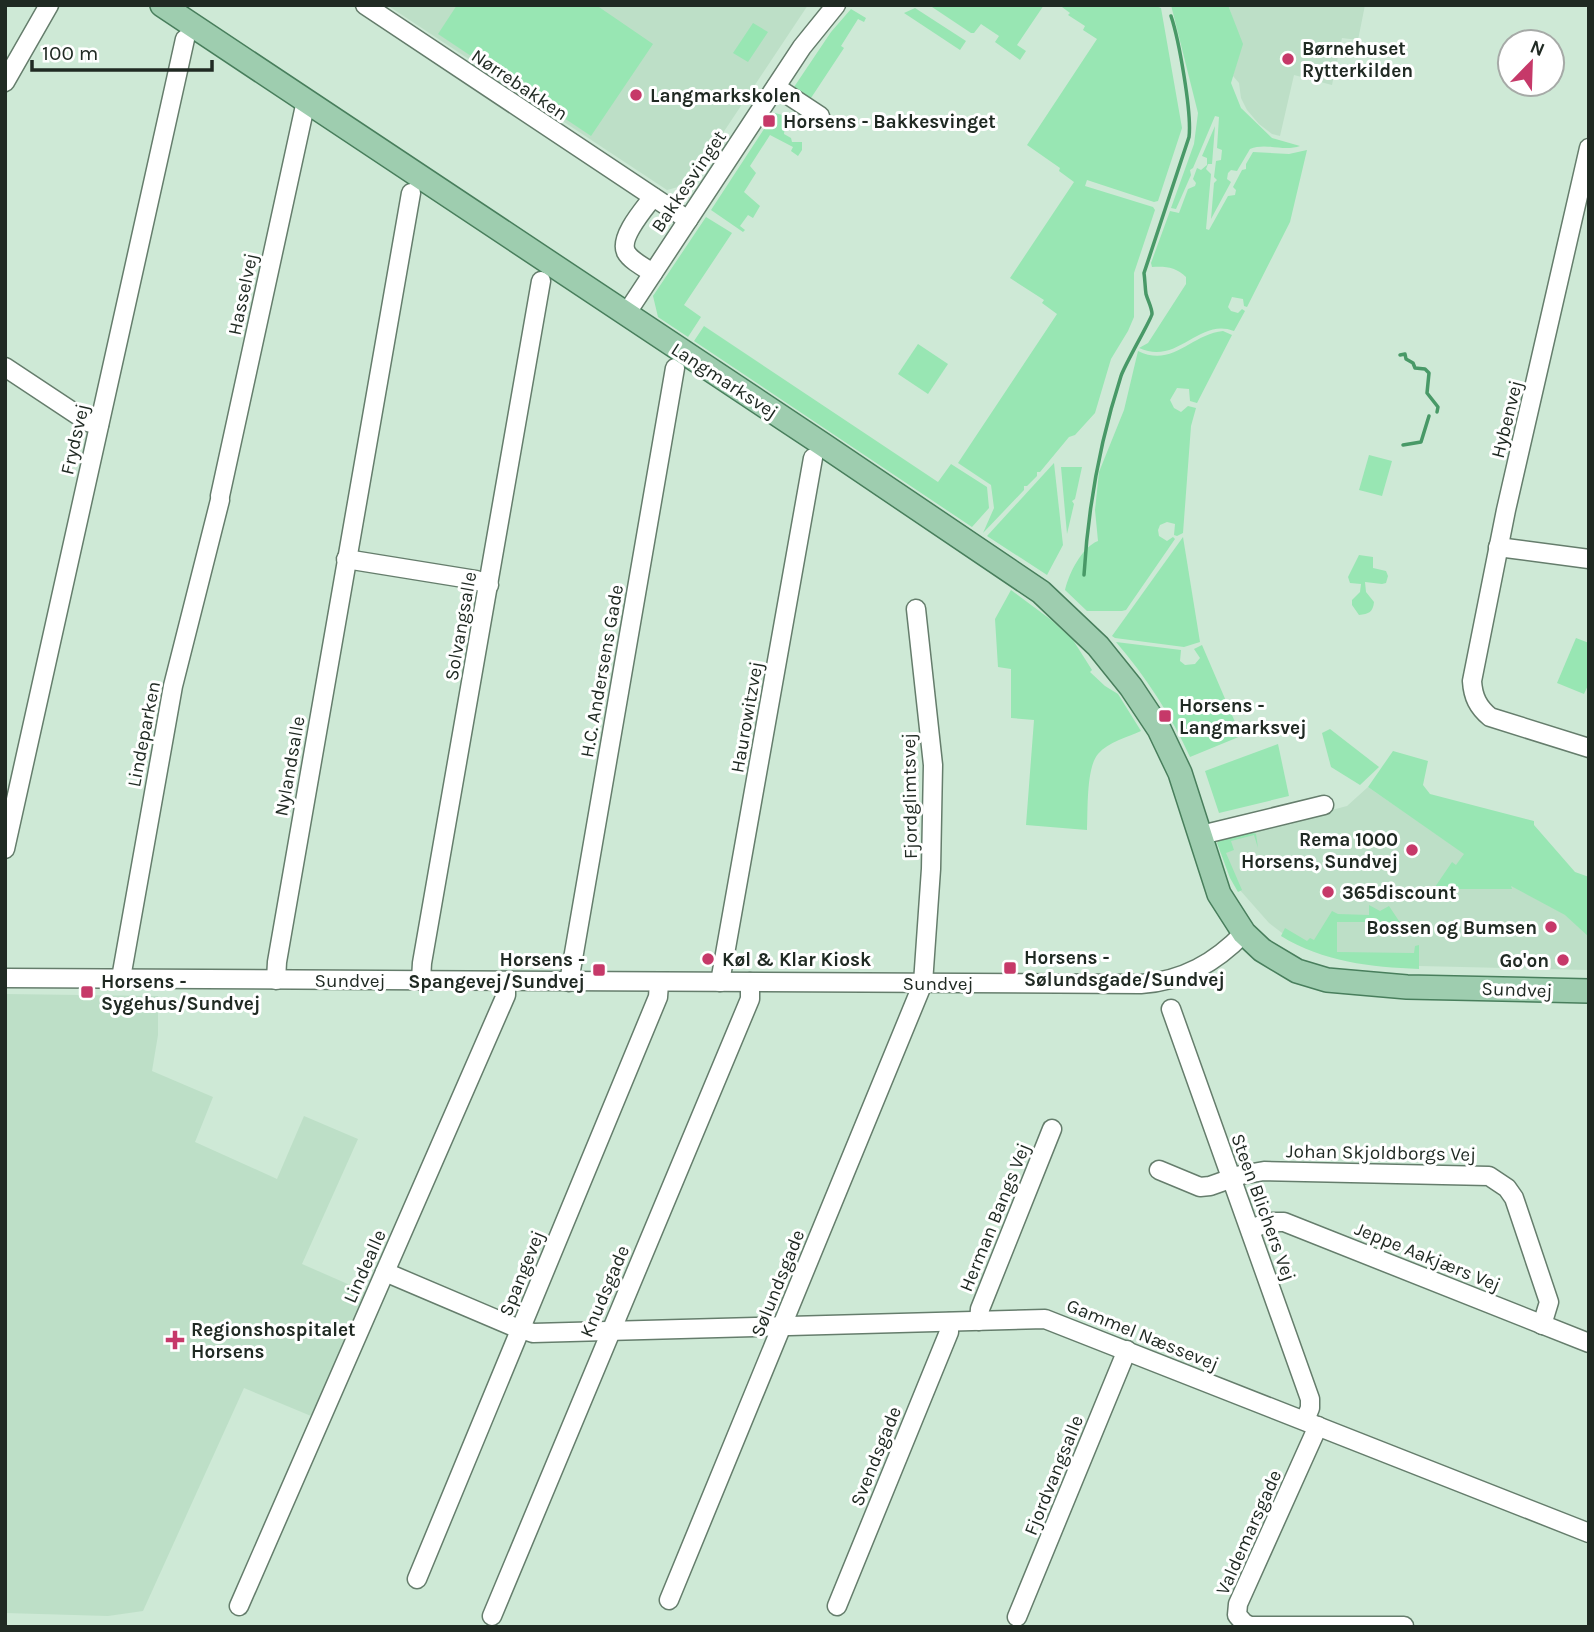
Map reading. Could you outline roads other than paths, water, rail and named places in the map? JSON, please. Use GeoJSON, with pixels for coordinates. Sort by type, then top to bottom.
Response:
{"type":"FeatureCollection","features":[{"type":"Feature","properties":{"kind":"main road","name":"Langmarksvej"},"geometry":{"type":"LineString","coordinates":[[162,5],[1041,592],[1072,619],[1123,677],[1159,729],[1180,773],[1219,894],[1244,933]]}},
{"type":"Feature","properties":{"kind":"main road","name":"Sundvej"},"geometry":{"type":"LineString","coordinates":[[1244,933],[1278,961],[1297,971],[1327,979],[1406,986],[1589,991]]}},
{"type":"Feature","properties":{"kind":"street"},"geometry":{"type":"LineString","coordinates":[[5,82],[49,5]]}},
{"type":"Feature","properties":{"kind":"street","name":"Nørrebakken"},"geometry":{"type":"LineString","coordinates":[[365,5],[688,220]]}},
{"type":"Feature","properties":{"kind":"street","name":"Bakkesvinget"},"geometry":{"type":"LineString","coordinates":[[626,314],[802,47],[836,5]]}},
{"type":"Feature","properties":{"kind":"street","name":"Frydsvej"},"geometry":{"type":"LineString","coordinates":[[5,849],[185,40]]}},
{"type":"Feature","properties":{"kind":"street"},"geometry":{"type":"LineString","coordinates":[[776,87],[820,116]]}},
{"type":"Feature","properties":{"kind":"street","name":"Hasselvej"},"geometry":{"type":"LineString","coordinates":[[220,498],[306,101]]}},
{"type":"Feature","properties":{"kind":"street","name":"Hybenvej"},"geometry":{"type":"LineString","coordinates":[[1589,148],[1498,547],[1472,681],[1476,701],[1490,717],[1589,748]]}},
{"type":"Feature","properties":{"kind":"street","name":"Nylandsalle"},"geometry":{"type":"LineString","coordinates":[[276,980],[276,962],[411,192]]}},
{"type":"Feature","properties":{"kind":"street"},"geometry":{"type":"LineString","coordinates":[[653,197],[625,239],[625,251],[629,257],[653,273]]}},
{"type":"Feature","properties":{"kind":"street","name":"Solvangsalle"},"geometry":{"type":"LineString","coordinates":[[421,980],[541,281]]}},
{"type":"Feature","properties":{"kind":"street"},"geometry":{"type":"LineString","coordinates":[[5,366],[88,422],[99,425]]}},
{"type":"Feature","properties":{"kind":"street","name":"H.C. Andersens Gade"},"geometry":{"type":"LineString","coordinates":[[569,982],[675,368]]}},
{"type":"Feature","properties":{"kind":"street","name":"Haurowitzvej"},"geometry":{"type":"LineString","coordinates":[[720,982],[813,458]]}},
{"type":"Feature","properties":{"kind":"street","name":"Lindeparken"},"geometry":{"type":"LineString","coordinates":[[121,978],[173,686],[220,498]]}},
{"type":"Feature","properties":{"kind":"street"},"geometry":{"type":"LineString","coordinates":[[1498,547],[1589,559]]}},
{"type":"Feature","properties":{"kind":"street"},"geometry":{"type":"LineString","coordinates":[[346,559],[476,580],[489,585]]}},
{"type":"Feature","properties":{"kind":"street","name":"Fjordglimtsvej"},"geometry":{"type":"LineString","coordinates":[[916,610],[933,765],[932,869],[923,983]]}},
{"type":"Feature","properties":{"kind":"street"},"geometry":{"type":"LineString","coordinates":[[1201,835],[1324,805]]}},
{"type":"Feature","properties":{"kind":"street","name":"Sundvej"},"geometry":{"type":"LineString","coordinates":[[5,978],[659,983],[1156,983],[1179,978],[1200,968],[1227,950],[1244,933]]}},
{"type":"Feature","properties":{"kind":"street","name":"Lindealle"},"geometry":{"type":"LineString","coordinates":[[239,1606],[506,995],[506,981]]}},
{"type":"Feature","properties":{"kind":"street","name":"Knudsgade"},"geometry":{"type":"LineString","coordinates":[[492,1616],[750,999],[750,982]]}},
{"type":"Feature","properties":{"kind":"street","name":"Spangevej"},"geometry":{"type":"LineString","coordinates":[[417,1579],[658,997],[659,983]]}},
{"type":"Feature","properties":{"kind":"street","name":"Sølundsgade"},"geometry":{"type":"LineString","coordinates":[[669,1600],[923,983]]}},
{"type":"Feature","properties":{"kind":"street","name":"Steen Blichers Vej"},"geometry":{"type":"LineString","coordinates":[[1171,1009],[1310,1399],[1312,1423]]}},
{"type":"Feature","properties":{"kind":"street","name":"Herman Bangs Vej"},"geometry":{"type":"LineString","coordinates":[[979,1321],[980,1309],[1052,1129]]}},
{"type":"Feature","properties":{"kind":"street"},"geometry":{"type":"LineString","coordinates":[[1159,1170],[1200,1186],[1210,1186],[1232,1178]]}},
{"type":"Feature","properties":{"kind":"street","name":"Johan Skjoldborgs Vej"},"geometry":{"type":"LineString","coordinates":[[1232,1178],[1248,1173],[1272,1171],[1480,1175],[1497,1180],[1514,1198],[1547,1296],[1548,1309],[1542,1325]]}},
{"type":"Feature","properties":{"kind":"street","name":"Jeppe Aakjærs Vej"},"geometry":{"type":"LineString","coordinates":[[1251,1229],[1269,1222],[1284,1222],[1589,1343]]}},
{"type":"Feature","properties":{"kind":"street","name":"Gammel Næssevej"},"geometry":{"type":"LineString","coordinates":[[385,1272],[533,1333],[1045,1319],[1589,1534]]}},
{"type":"Feature","properties":{"kind":"street","name":"Svendsgade"},"geometry":{"type":"LineString","coordinates":[[836,1606],[949,1332],[949,1322]]}},
{"type":"Feature","properties":{"kind":"street","name":"Fjordvangsalle"},"geometry":{"type":"LineString","coordinates":[[1017,1617],[1127,1350]]}},
{"type":"Feature","properties":{"kind":"street","name":"Valdemarsgade"},"geometry":{"type":"LineString","coordinates":[[1312,1423],[1238,1604],[1237,1615],[1250,1626],[1404,1626]]}},
{"type":"Feature","properties":{"kind":"waterway"},"geometry":{"type":"LineString","coordinates":[[1084,575],[1092,499],[1101,450],[1121,376],[1152,314],[1144,273],[1189,137],[1189,111],[1184,76],[1171,16]]}},
{"type":"Feature","properties":{"kind":"waterway"},"geometry":{"type":"LineString","coordinates":[[1400,355],[1405,354],[1415,368],[1425,369],[1429,373],[1427,393],[1438,407],[1437,412]]}},
{"type":"Feature","properties":{"kind":"waterway"},"geometry":{"type":"LineString","coordinates":[[1403,445],[1421,442],[1429,416]]}},
{"type":"Feature","properties":{"kind":"place","name":"Børnehuset Rytterkilden"},"geometry":{"type":"Point","coordinates":[1288,59]}},
{"type":"Feature","properties":{"kind":"place","name":"Langmarkskolen"},"geometry":{"type":"Point","coordinates":[636,95]}},
{"type":"Feature","properties":{"kind":"place","name":"Horsens - Bakkesvinget"},"geometry":{"type":"Point","coordinates":[769,121]}},
{"type":"Feature","properties":{"kind":"place","name":"Horsens - Langmarksvej"},"geometry":{"type":"Point","coordinates":[1165,716]}},
{"type":"Feature","properties":{"kind":"place","name":"Rema 1000 Horsens, Sundvej"},"geometry":{"type":"Point","coordinates":[1412,850]}},
{"type":"Feature","properties":{"kind":"place","name":"365discount"},"geometry":{"type":"Point","coordinates":[1328,892]}},
{"type":"Feature","properties":{"kind":"place","name":"Bossen og Bumsen"},"geometry":{"type":"Point","coordinates":[1551,927]}},
{"type":"Feature","properties":{"kind":"place","name":"Køl & Klar Kiosk"},"geometry":{"type":"Point","coordinates":[708,959]}},
{"type":"Feature","properties":{"kind":"place","name":"Go'on"},"geometry":{"type":"Point","coordinates":[1563,960]}},
{"type":"Feature","properties":{"kind":"place","name":"Horsens - Sølundsgade/Sundvej"},"geometry":{"type":"Point","coordinates":[1010,968]}},
{"type":"Feature","properties":{"kind":"place","name":"Horsens - Spangevej/Sundvej"},"geometry":{"type":"Point","coordinates":[599,970]}},
{"type":"Feature","properties":{"kind":"place","name":"Horsens - Sygehus/Sundvej"},"geometry":{"type":"Point","coordinates":[87,992]}},
{"type":"Feature","properties":{"kind":"place","name":"Regionshospitalet Horsens"},"geometry":{"type":"Point","coordinates":[175,1340]}}]}
